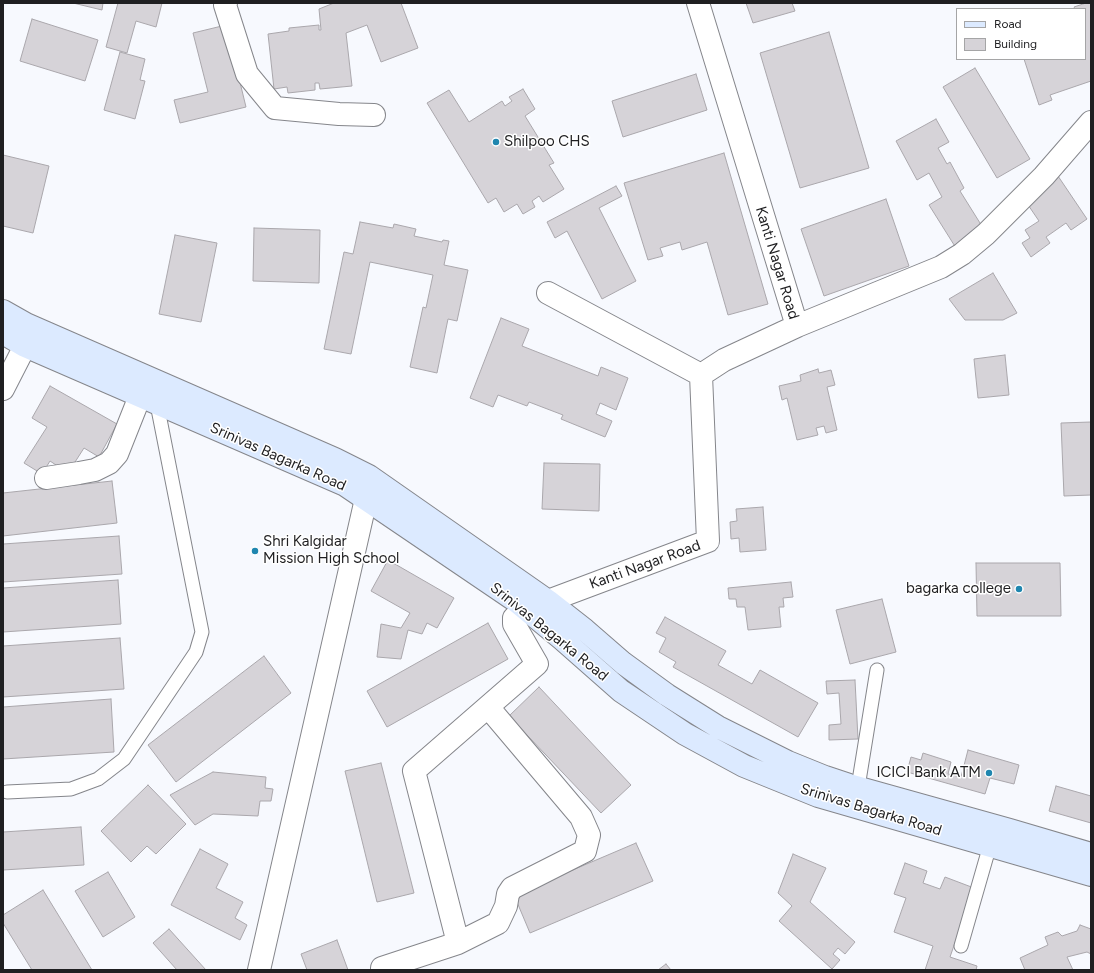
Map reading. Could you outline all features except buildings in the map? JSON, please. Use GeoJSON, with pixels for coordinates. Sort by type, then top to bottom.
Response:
{"type":"FeatureCollection","features":[{"type":"Feature","properties":{"kind":"street"},"geometry":{"type":"LineString","coordinates":[[226,3],[225,5],[248,74],[275,108],[339,114],[374,115]]}},
{"type":"Feature","properties":{"kind":"street","name":"Kanti Nagar Road"},"geometry":{"type":"LineString","coordinates":[[548,601],[708,541],[702,375],[724,360],[797,326],[698,3]]}},
{"type":"Feature","properties":{"kind":"street"},"geometry":{"type":"LineString","coordinates":[[797,326],[941,268],[962,254],[986,234],[1044,176],[1091,122]]}},
{"type":"Feature","properties":{"kind":"street"},"geometry":{"type":"LineString","coordinates":[[548,293],[702,375]]}},
{"type":"Feature","properties":{"kind":"street","name":"Srinivas Bagarka Road"},"geometry":{"type":"LineString","coordinates":[[3,311],[26,324],[335,459],[369,476],[548,601],[585,630],[623,663],[667,695],[718,727],[788,762],[821,787]]}},
{"type":"Feature","properties":{"kind":"street","name":"Srinivas Bagarka Road"},"geometry":{"type":"LineString","coordinates":[[3,333],[25,346],[345,485],[524,608],[621,691],[685,734],[744,766],[821,787],[990,845],[1091,875]]}},
{"type":"Feature","properties":{"kind":"street"},"geometry":{"type":"LineString","coordinates":[[3,388],[25,346]]}},
{"type":"Feature","properties":{"kind":"street"},"geometry":{"type":"LineString","coordinates":[[46,478],[95,470],[109,463],[117,454],[149,400]]}},
{"type":"Feature","properties":{"kind":"street"},"geometry":{"type":"LineString","coordinates":[[259,970],[366,499]]}},
{"type":"Feature","properties":{"kind":"street"},"geometry":{"type":"LineString","coordinates":[[458,943],[414,771],[537,664],[514,624],[514,618],[524,608]]}},
{"type":"Feature","properties":{"kind":"street"},"geometry":{"type":"LineString","coordinates":[[382,968],[458,943],[498,923],[506,906],[508,894],[512,888],[585,851],[589,835],[581,817],[488,707]]}},
{"type":"Feature","properties":{"kind":"street"},"geometry":{"type":"LineString","coordinates":[[821,787],[858,788],[1091,854]]}},
{"type":"Feature","properties":{"kind":"lane"},"geometry":{"type":"LineString","coordinates":[[7,792],[71,789],[98,779],[124,759],[196,652],[202,632],[149,400]]}},
{"type":"Feature","properties":{"kind":"lane"},"geometry":{"type":"LineString","coordinates":[[858,788],[877,670]]}},
{"type":"Feature","properties":{"kind":"lane"},"geometry":{"type":"LineString","coordinates":[[961,946],[990,845]]}},
{"type":"Feature","properties":{"kind":"place","name":"Shilpoo CHS"},"geometry":{"type":"Point","coordinates":[496,142]}},
{"type":"Feature","properties":{"kind":"place","name":"Shri Kalgidar Mission High School"},"geometry":{"type":"Point","coordinates":[255,551]}},
{"type":"Feature","properties":{"kind":"place","name":"bagarka college"},"geometry":{"type":"Point","coordinates":[1019,589]}},
{"type":"Feature","properties":{"kind":"place","name":"ICICI Bank ATM"},"geometry":{"type":"Point","coordinates":[989,773]}}]}
